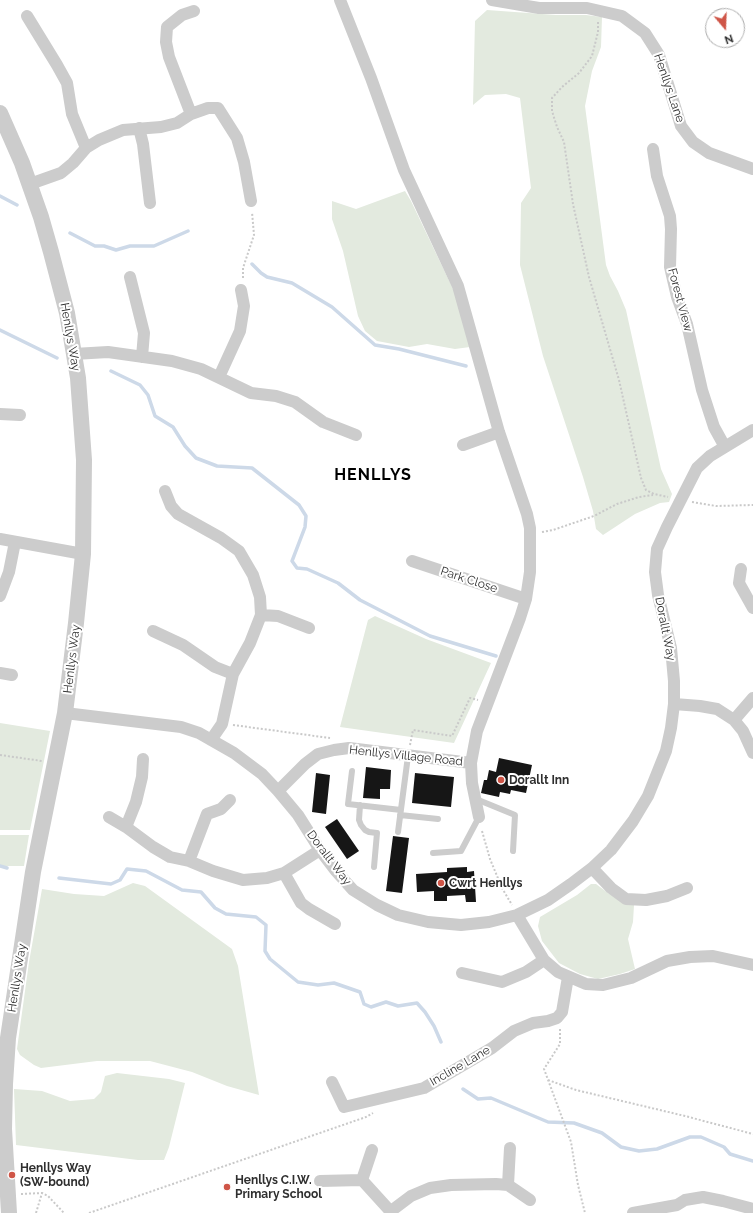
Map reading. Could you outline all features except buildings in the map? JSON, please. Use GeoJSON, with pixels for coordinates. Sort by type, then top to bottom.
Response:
{"type":"FeatureCollection","features":[{"type":"Feature","properties":{"kind":"street"},"geometry":{"type":"LineString","coordinates":[[340,0],[371,78],[404,170],[458,286],[499,432],[527,514],[530,534],[530,572],[526,599],[477,731],[471,763],[472,783],[479,817]]}},
{"type":"Feature","properties":{"kind":"street","name":"Henllys Lane"},"geometry":{"type":"LineString","coordinates":[[492,0],[538,8],[587,8],[622,16],[646,33],[659,55],[681,126],[693,142],[709,153],[753,170]]}},
{"type":"Feature","properties":{"kind":"street"},"geometry":{"type":"LineString","coordinates":[[191,114],[169,57],[166,42],[167,27],[182,15],[194,11]]}},
{"type":"Feature","properties":{"kind":"street"},"geometry":{"type":"LineString","coordinates":[[28,16],[57,65],[66,84],[72,114],[86,148]]}},
{"type":"Feature","properties":{"kind":"street"},"geometry":{"type":"LineString","coordinates":[[30,184],[61,173],[73,163],[86,148],[99,140],[123,130],[160,127],[177,123],[191,114],[208,108],[218,108],[238,138],[251,201]]}},
{"type":"Feature","properties":{"kind":"street","name":"Henllys Way"},"geometry":{"type":"LineString","coordinates":[[0,113],[14,142],[30,184],[46,233],[67,313],[78,378],[84,460],[83,554],[65,713],[33,872],[2,1084],[9,1213]]}},
{"type":"Feature","properties":{"kind":"street"},"geometry":{"type":"LineString","coordinates":[[139,128],[143,144],[150,203]]}},
{"type":"Feature","properties":{"kind":"street","name":"Forest View"},"geometry":{"type":"LineString","coordinates":[[653,149],[657,176],[670,216],[670,267],[677,297],[687,324],[702,390],[714,427],[725,447]]}},
{"type":"Feature","properties":{"kind":"street"},"geometry":{"type":"LineString","coordinates":[[130,277],[144,333],[142,357]]}},
{"type":"Feature","properties":{"kind":"street"},"geometry":{"type":"LineString","coordinates":[[219,378],[240,331],[244,306],[241,290]]}},
{"type":"Feature","properties":{"kind":"street"},"geometry":{"type":"LineString","coordinates":[[74,354],[108,352],[172,361],[201,370],[250,393],[276,396],[295,402],[323,422],[356,435]]}},
{"type":"Feature","properties":{"kind":"street"},"geometry":{"type":"LineString","coordinates":[[0,414],[20,415]]}},
{"type":"Feature","properties":{"kind":"street","name":"Dorallt Way"},"geometry":{"type":"LineString","coordinates":[[278,791],[298,815],[320,850],[353,890],[377,905],[398,915],[428,922],[461,925],[489,922],[517,915],[548,900],[572,884],[611,850],[633,821],[648,796],[666,751],[674,704],[674,681],[671,648],[658,596],[655,572],[657,549],[697,468],[710,456],[753,430]]}},
{"type":"Feature","properties":{"kind":"street"},"geometry":{"type":"LineString","coordinates":[[463,445],[499,432]]}},
{"type":"Feature","properties":{"kind":"street"},"geometry":{"type":"LineString","coordinates":[[165,491],[171,506],[178,514],[221,538],[239,551],[253,575],[260,597],[261,615],[250,643],[233,674],[222,724],[211,740]]}},
{"type":"Feature","properties":{"kind":"street"},"geometry":{"type":"LineString","coordinates":[[0,539],[83,554]]}},
{"type":"Feature","properties":{"kind":"street"},"geometry":{"type":"LineString","coordinates":[[0,596],[9,572],[14,542]]}},
{"type":"Feature","properties":{"kind":"street","name":"Park Close"},"geometry":{"type":"LineString","coordinates":[[412,561],[526,599]]}},
{"type":"Feature","properties":{"kind":"street"},"geometry":{"type":"LineString","coordinates":[[741,568],[739,583],[753,608]]}},
{"type":"Feature","properties":{"kind":"street"},"geometry":{"type":"LineString","coordinates":[[261,615],[278,616],[309,628]]}},
{"type":"Feature","properties":{"kind":"street"},"geometry":{"type":"LineString","coordinates":[[153,631],[183,645],[215,667],[233,674]]}},
{"type":"Feature","properties":{"kind":"street"},"geometry":{"type":"LineString","coordinates":[[734,720],[753,698]]}},
{"type":"Feature","properties":{"kind":"street"},"geometry":{"type":"LineString","coordinates":[[674,704],[717,709],[734,720],[743,731],[753,753]]}},
{"type":"Feature","properties":{"kind":"street"},"geometry":{"type":"LineString","coordinates":[[65,713],[181,727],[199,733],[234,753],[262,774],[278,791]]}},
{"type":"Feature","properties":{"kind":"street","name":"Henllys Village Road"},"geometry":{"type":"LineString","coordinates":[[278,791],[305,764],[318,754],[349,748],[471,763]]}},
{"type":"Feature","properties":{"kind":"street"},"geometry":{"type":"LineString","coordinates":[[126,827],[136,802],[142,777],[143,759]]}},
{"type":"Feature","properties":{"kind":"street"},"geometry":{"type":"LineString","coordinates":[[188,861],[208,814],[221,809],[230,800]]}},
{"type":"Feature","properties":{"kind":"street"},"geometry":{"type":"LineString","coordinates":[[109,817],[170,857],[188,861],[213,872],[243,880],[267,878],[284,873],[320,850]]}},
{"type":"Feature","properties":{"kind":"street"},"geometry":{"type":"LineString","coordinates":[[592,868],[612,888],[626,899],[646,900],[667,896],[687,888]]}},
{"type":"Feature","properties":{"kind":"street"},"geometry":{"type":"LineString","coordinates":[[284,873],[301,904],[335,924]]}},
{"type":"Feature","properties":{"kind":"street"},"geometry":{"type":"LineString","coordinates":[[517,915],[544,960],[558,972],[586,984],[603,985],[631,978],[667,961],[690,957],[713,956],[753,965]]}},
{"type":"Feature","properties":{"kind":"street"},"geometry":{"type":"LineString","coordinates":[[462,973],[502,982],[526,972],[544,960]]}},
{"type":"Feature","properties":{"kind":"street"},"geometry":{"type":"LineString","coordinates":[[557,1018],[562,1012],[568,977]]}},
{"type":"Feature","properties":{"kind":"street","name":"Incline Lane"},"geometry":{"type":"LineString","coordinates":[[332,1082],[344,1107],[424,1088],[492,1048],[514,1031],[533,1023],[557,1018]]}},
{"type":"Feature","properties":{"kind":"street"},"geometry":{"type":"LineString","coordinates":[[508,1185],[510,1148]]}},
{"type":"Feature","properties":{"kind":"street"},"geometry":{"type":"LineString","coordinates":[[362,1180],[372,1150]]}},
{"type":"Feature","properties":{"kind":"street"},"geometry":{"type":"LineString","coordinates":[[320,1181],[362,1180],[391,1212],[411,1196],[430,1188],[451,1185],[508,1185],[530,1200]]}},
{"type":"Feature","properties":{"kind":"street"},"geometry":{"type":"LineString","coordinates":[[633,1213],[675,1209],[685,1200],[703,1197],[753,1209]]}},
{"type":"Feature","properties":{"kind":"lane"},"geometry":{"type":"LineString","coordinates":[[398,832],[408,756]]}},
{"type":"Feature","properties":{"kind":"lane"},"geometry":{"type":"LineString","coordinates":[[352,771],[348,804],[438,819]]}},
{"type":"Feature","properties":{"kind":"lane"},"geometry":{"type":"LineString","coordinates":[[476,800],[515,815],[513,850]]}},
{"type":"Feature","properties":{"kind":"lane"},"geometry":{"type":"LineString","coordinates":[[360,805],[359,820],[361,825],[365,830],[377,833],[374,867]]}},
{"type":"Feature","properties":{"kind":"lane"},"geometry":{"type":"LineString","coordinates":[[433,853],[461,851],[479,817]]}},
{"type":"Feature","properties":{"kind":"path"},"geometry":{"type":"LineString","coordinates":[[598,11],[598,32],[592,56],[579,73],[562,87],[552,98],[552,111],[564,142],[573,204],[589,277],[619,380],[641,478],[646,490],[654,494],[716,506],[753,504]]}},
{"type":"Feature","properties":{"kind":"path"},"geometry":{"type":"LineString","coordinates":[[241,290],[244,268],[254,235],[251,201]]}},
{"type":"Feature","properties":{"kind":"path"},"geometry":{"type":"LineString","coordinates":[[530,534],[553,530],[594,516],[617,504],[654,494]]}},
{"type":"Feature","properties":{"kind":"path"},"geometry":{"type":"LineString","coordinates":[[408,756],[413,730],[452,736],[470,698],[488,702]]}},
{"type":"Feature","properties":{"kind":"path"},"geometry":{"type":"LineString","coordinates":[[222,724],[336,739],[343,749]]}},
{"type":"Feature","properties":{"kind":"path"},"geometry":{"type":"LineString","coordinates":[[0,755],[55,763]]}},
{"type":"Feature","properties":{"kind":"path"},"geometry":{"type":"LineString","coordinates":[[479,817],[490,859],[502,888],[517,915]]}},
{"type":"Feature","properties":{"kind":"path"},"geometry":{"type":"LineString","coordinates":[[557,1018],[560,1031],[560,1044],[544,1069],[571,1142],[578,1185],[585,1213]]}},
{"type":"Feature","properties":{"kind":"path"},"geometry":{"type":"LineString","coordinates":[[548,1080],[576,1090],[753,1134]]}},
{"type":"Feature","properties":{"kind":"path"},"geometry":{"type":"LineString","coordinates":[[90,1213],[366,1117],[379,1111]]}},
{"type":"Feature","properties":{"kind":"path"},"geometry":{"type":"LineString","coordinates":[[36,1213],[42,1193]]}},
{"type":"Feature","properties":{"kind":"path"},"geometry":{"type":"LineString","coordinates":[[7,1194],[42,1193],[48,1196],[64,1213]]}},
{"type":"Feature","properties":{"kind":"shaded area"},"geometry":{"type":"Polygon","coordinates":[[[487,10],[602,17],[601,47],[592,71],[585,106],[606,265],[626,310],[661,469],[672,494],[669,502],[660,503],[635,514],[603,535],[596,529],[593,511],[583,477],[543,356],[520,265],[521,203],[531,188],[520,98],[506,94],[485,95],[473,105],[475,21],[487,10]]]}},
{"type":"Feature","properties":{"kind":"shaded area"},"geometry":{"type":"Polygon","coordinates":[[[405,191],[454,291],[470,347],[455,349],[427,344],[409,347],[377,341],[365,331],[358,316],[343,251],[332,219],[332,201],[356,209],[405,191]]]}},
{"type":"Feature","properties":{"kind":"shaded area"},"geometry":{"type":"Polygon","coordinates":[[[375,616],[426,639],[491,663],[454,743],[340,727],[368,620],[375,616]]]}},
{"type":"Feature","properties":{"kind":"shaded area"},"geometry":{"type":"Polygon","coordinates":[[[0,723],[50,731],[30,830],[0,830],[0,723]]]}},
{"type":"Feature","properties":{"kind":"shaded area"},"geometry":{"type":"Polygon","coordinates":[[[0,835],[29,835],[24,866],[0,866],[0,835]]]}},
{"type":"Feature","properties":{"kind":"shaded area"},"geometry":{"type":"Polygon","coordinates":[[[133,883],[145,886],[232,949],[238,966],[259,1095],[227,1086],[192,1072],[150,1061],[97,1061],[41,1068],[20,1055],[17,1049],[29,962],[42,889],[74,894],[104,896],[133,883]]]}},
{"type":"Feature","properties":{"kind":"shaded area"},"geometry":{"type":"Polygon","coordinates":[[[591,884],[596,884],[608,893],[634,905],[633,922],[628,939],[635,969],[598,979],[580,974],[559,963],[542,941],[538,926],[540,917],[577,895],[591,884]]]}},
{"type":"Feature","properties":{"kind":"shaded area"},"geometry":{"type":"Polygon","coordinates":[[[117,1073],[169,1079],[185,1083],[169,1147],[164,1160],[138,1160],[16,1145],[14,1089],[42,1091],[70,1101],[94,1099],[101,1092],[105,1076],[117,1073]]]}},
{"type":"Feature","properties":{"kind":"waterway"},"geometry":{"type":"LineString","coordinates":[[0,196],[17,205]]}},
{"type":"Feature","properties":{"kind":"waterway"},"geometry":{"type":"LineString","coordinates":[[70,233],[95,246],[104,246],[116,250],[130,246],[154,246],[188,231]]}},
{"type":"Feature","properties":{"kind":"waterway"},"geometry":{"type":"LineString","coordinates":[[252,264],[267,277],[292,283],[332,307],[375,345],[399,349],[466,366]]}},
{"type":"Feature","properties":{"kind":"waterway"},"geometry":{"type":"LineString","coordinates":[[0,330],[57,358]]}},
{"type":"Feature","properties":{"kind":"waterway"},"geometry":{"type":"LineString","coordinates":[[111,371],[140,385],[148,395],[155,416],[173,427],[185,446],[196,458],[217,466],[252,468],[299,505],[306,516],[305,527],[292,561],[297,568],[307,569],[338,583],[360,600],[430,636],[496,656]]}},
{"type":"Feature","properties":{"kind":"waterway"},"geometry":{"type":"LineString","coordinates":[[0,866],[7,868]]}},
{"type":"Feature","properties":{"kind":"waterway"},"geometry":{"type":"LineString","coordinates":[[59,878],[111,884],[120,880],[127,869],[146,871],[182,890],[201,892],[215,908],[226,914],[256,917],[266,925],[265,951],[270,959],[298,982],[318,985],[334,983],[360,992],[364,1004],[371,1007],[386,1002],[398,1006],[417,1003],[434,1026],[441,1042]]}},
{"type":"Feature","properties":{"kind":"waterway"},"geometry":{"type":"LineString","coordinates":[[463,1089],[478,1099],[491,1098],[548,1122],[574,1123],[602,1133],[621,1147],[639,1151],[657,1149],[690,1137],[701,1137],[724,1147],[730,1154],[753,1161]]}},
{"type":"Feature","properties":{"kind":"place","name":"Dorallt Inn"},"geometry":{"type":"Point","coordinates":[501,780]}},
{"type":"Feature","properties":{"kind":"place","name":"Cwrt Henllys"},"geometry":{"type":"Point","coordinates":[441,883]}},
{"type":"Feature","properties":{"kind":"place","name":"Henllys Way (SW-bound)"},"geometry":{"type":"Point","coordinates":[12,1175]}},
{"type":"Feature","properties":{"kind":"place","name":"Henllys C.I.W. Primary School"},"geometry":{"type":"Point","coordinates":[227,1187]}},
{"type":"Feature","properties":{"kind":"district","name":"HENLLYS"},"geometry":{"type":"Point","coordinates":[373,475]}}]}
